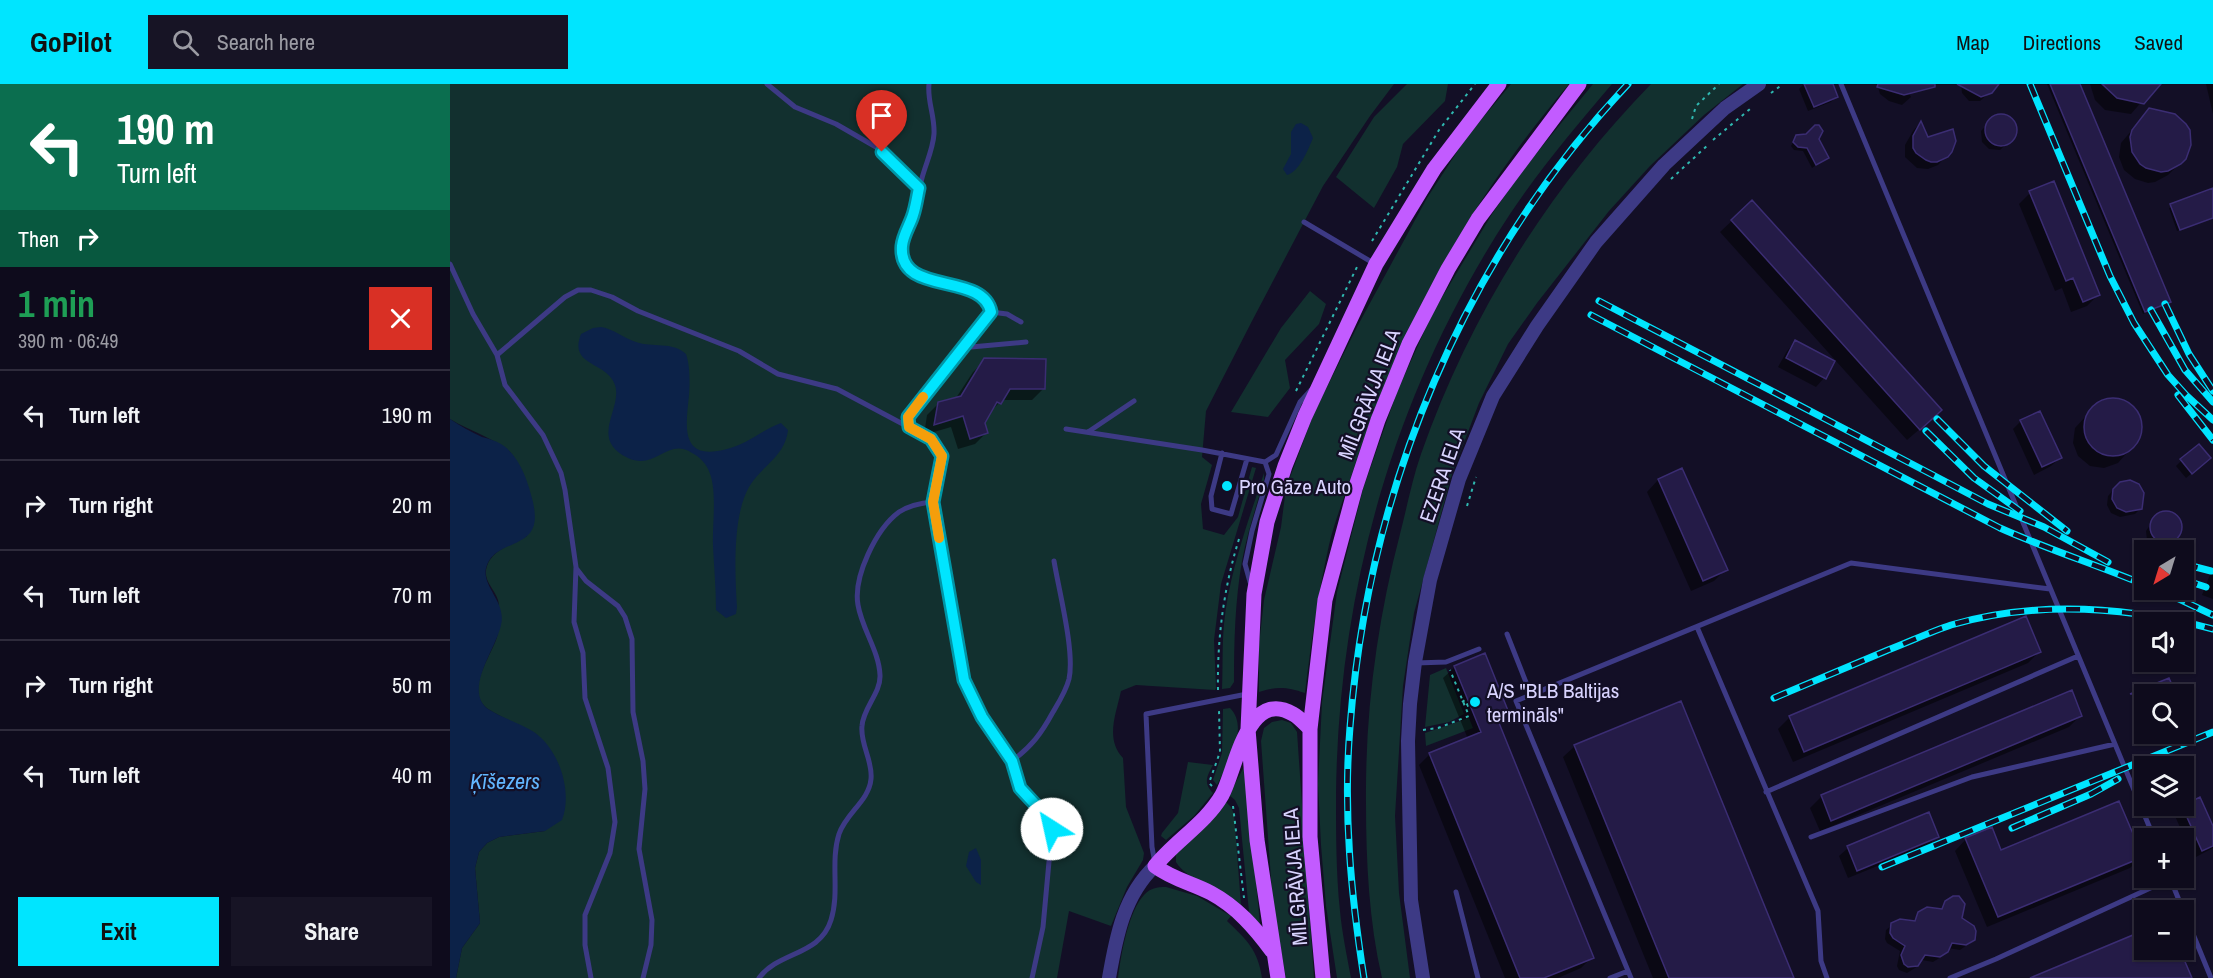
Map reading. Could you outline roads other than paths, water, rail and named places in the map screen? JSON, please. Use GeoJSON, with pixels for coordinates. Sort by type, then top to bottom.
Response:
{"type":"FeatureCollection","features":[{"type":"Feature","properties":{"kind":"main road","name":"MĪLGRĀVJA IELA"},"geometry":{"type":"LineString","coordinates":[[1278,978],[1257,840],[1248,729],[1254,594],[1261,549],[1277,489],[1305,416],[1376,264],[1434,169],[1499,84]]}},
{"type":"Feature","properties":{"kind":"main road","name":"MĪLGRĀVJA IELA"},"geometry":{"type":"LineString","coordinates":[[1323,978],[1310,837],[1310,729],[1325,600],[1359,479],[1378,420],[1408,344],[1448,269],[1478,219],[1579,84]]}},
{"type":"Feature","properties":{"kind":"main road"},"geometry":{"type":"LineString","coordinates":[[1274,953],[1256,928],[1225,902],[1210,892],[1168,876],[1155,866],[1205,816],[1221,796],[1248,729],[1258,715],[1276,708],[1293,713],[1310,729]]}},
{"type":"Feature","properties":{"kind":"street","name":"EZERA IELA"},"geometry":{"type":"LineString","coordinates":[[1423,978],[1411,900],[1408,741],[1415,662],[1430,580],[1459,479],[1493,396],[1537,326],[1596,242],[1664,165],[1725,108],[1759,84]]}},
{"type":"Feature","properties":{"kind":"street"},"geometry":{"type":"LineString","coordinates":[[1109,978],[1115,941],[1128,903],[1136,888],[1155,866]]}},
{"type":"Feature","properties":{"kind":"lane"},"geometry":{"type":"LineString","coordinates":[[767,84],[795,107],[836,124],[876,147],[919,188]]}},
{"type":"Feature","properties":{"kind":"lane"},"geometry":{"type":"LineString","coordinates":[[929,84],[934,137],[913,217],[902,242],[905,262],[922,278],[973,292],[988,304],[991,312]]}},
{"type":"Feature","properties":{"kind":"lane"},"geometry":{"type":"LineString","coordinates":[[1841,84],[2150,828]]}},
{"type":"Feature","properties":{"kind":"lane"},"geometry":{"type":"LineString","coordinates":[[1304,222],[1376,264]]}},
{"type":"Feature","properties":{"kind":"lane"},"geometry":{"type":"LineString","coordinates":[[450,264],[473,314],[497,355],[505,385],[538,427],[561,473],[567,498],[568,524],[576,567],[574,622],[583,653],[585,698],[608,768],[615,822],[610,853],[585,915],[585,945],[591,978]]}},
{"type":"Feature","properties":{"kind":"lane"},"geometry":{"type":"LineString","coordinates":[[497,355],[565,297],[578,290],[591,290],[739,351],[771,371],[830,386],[931,439],[940,450],[942,461],[933,502],[964,680],[982,717],[1012,761],[1020,788],[1045,815],[1052,829],[1043,927],[1032,978]]}},
{"type":"Feature","properties":{"kind":"lane"},"geometry":{"type":"LineString","coordinates":[[991,312],[1007,314],[1021,322]]}},
{"type":"Feature","properties":{"kind":"lane"},"geometry":{"type":"LineString","coordinates":[[899,422],[908,417],[960,348],[991,312]]}},
{"type":"Feature","properties":{"kind":"lane"},"geometry":{"type":"LineString","coordinates":[[490,342],[498,348],[506,348]]}},
{"type":"Feature","properties":{"kind":"lane"},"geometry":{"type":"LineString","coordinates":[[960,348],[1026,342]]}},
{"type":"Feature","properties":{"kind":"lane"},"geometry":{"type":"LineString","coordinates":[[1066,429],[1222,453],[1265,462],[1276,455],[1300,402],[1326,372]]}},
{"type":"Feature","properties":{"kind":"lane"},"geometry":{"type":"LineString","coordinates":[[1088,432],[1134,402]]}},
{"type":"Feature","properties":{"kind":"lane"},"geometry":{"type":"LineString","coordinates":[[908,417],[909,427]]}},
{"type":"Feature","properties":{"kind":"lane"},"geometry":{"type":"LineString","coordinates":[[1222,453],[1210,496],[1212,509],[1231,514],[1247,459]]}},
{"type":"Feature","properties":{"kind":"lane"},"geometry":{"type":"LineString","coordinates":[[1254,594],[1245,564],[1269,474],[1265,462]]}},
{"type":"Feature","properties":{"kind":"lane"},"geometry":{"type":"LineString","coordinates":[[759,978],[777,962],[803,952],[817,942],[831,920],[835,896],[834,858],[839,834],[848,817],[867,793],[871,782],[871,770],[862,740],[862,727],[864,715],[879,684],[880,674],[859,612],[857,595],[859,580],[870,552],[886,525],[900,512],[920,503],[935,491]]}},
{"type":"Feature","properties":{"kind":"lane"},"geometry":{"type":"LineString","coordinates":[[920,503],[933,502]]}},
{"type":"Feature","properties":{"kind":"lane"},"geometry":{"type":"LineString","coordinates":[[920,503],[935,514]]}},
{"type":"Feature","properties":{"kind":"lane"},"geometry":{"type":"LineString","coordinates":[[1014,771],[1024,752],[1041,734],[1070,677],[1069,648],[1054,561]]}},
{"type":"Feature","properties":{"kind":"lane"},"geometry":{"type":"LineString","coordinates":[[1631,978],[1516,701],[1851,563],[2050,589]]}},
{"type":"Feature","properties":{"kind":"lane"},"geometry":{"type":"LineString","coordinates":[[576,567],[586,581],[618,606],[626,617],[632,639],[633,712],[645,778],[645,800],[639,849],[652,920],[651,945],[644,978]]}},
{"type":"Feature","properties":{"kind":"lane"},"geometry":{"type":"LineString","coordinates":[[1697,627],[1818,911],[1821,961],[1827,978]]}},
{"type":"Feature","properties":{"kind":"lane"},"geometry":{"type":"LineString","coordinates":[[1507,634],[1531,695]]}},
{"type":"Feature","properties":{"kind":"lane"},"geometry":{"type":"LineString","coordinates":[[1415,662],[1446,662],[1479,649]]}},
{"type":"Feature","properties":{"kind":"lane"},"geometry":{"type":"LineString","coordinates":[[1766,792],[2078,656]]}},
{"type":"Feature","properties":{"kind":"lane"},"geometry":{"type":"LineString","coordinates":[[1155,866],[1152,847],[1146,714],[1248,694]]}},
{"type":"Feature","properties":{"kind":"lane"},"geometry":{"type":"LineString","coordinates":[[1811,837],[1972,777],[2115,744]]}},
{"type":"Feature","properties":{"kind":"lane"},"geometry":{"type":"LineString","coordinates":[[1004,750],[1014,754],[1024,752]]}},
{"type":"Feature","properties":{"kind":"lane"},"geometry":{"type":"LineString","coordinates":[[1012,761],[1024,752]]}},
{"type":"Feature","properties":{"kind":"lane"},"geometry":{"type":"LineString","coordinates":[[1950,978],[2149,888]]}},
{"type":"Feature","properties":{"kind":"lane"},"geometry":{"type":"LineString","coordinates":[[1456,892],[1478,978]]}},
{"type":"Feature","properties":{"kind":"lane"},"geometry":{"type":"LineString","coordinates":[[2194,936],[2211,978]]}},
{"type":"Feature","properties":{"kind":"lane"},"geometry":{"type":"LineString","coordinates":[[1610,978],[1628,971]]}},
{"type":"Feature","properties":{"kind":"water"},"geometry":{"type":"Polygon","coordinates":[[[1301,123],[1308,127],[1313,138],[1299,165],[1287,175],[1283,169],[1291,154],[1291,132],[1296,124],[1301,123]]]}},
{"type":"Feature","properties":{"kind":"water"},"geometry":{"type":"Polygon","coordinates":[[[601,327],[642,344],[675,347],[686,354],[690,380],[687,429],[693,446],[700,450],[711,452],[734,447],[781,423],[788,430],[778,454],[754,480],[744,499],[737,529],[736,614],[726,618],[716,610],[713,546],[714,496],[711,477],[705,464],[697,456],[683,449],[675,449],[654,458],[638,461],[616,450],[610,442],[608,433],[615,404],[615,385],[611,377],[584,358],[578,345],[581,334],[601,327]]]}},
{"type":"Feature","properties":{"kind":"water","name":"Ķīšezers"},"geometry":{"type":"Polygon","coordinates":[[[450,419],[482,437],[496,441],[510,451],[523,471],[529,487],[535,514],[535,522],[530,533],[495,554],[487,565],[487,579],[502,616],[498,635],[483,669],[479,691],[481,701],[488,709],[529,729],[543,740],[557,760],[562,772],[566,797],[562,820],[545,831],[499,837],[487,843],[479,852],[475,868],[480,923],[462,948],[456,978],[450,978],[450,419]]]}},
{"type":"Feature","properties":{"kind":"water"},"geometry":{"type":"Polygon","coordinates":[[[976,848],[981,860],[981,885],[976,882],[966,866],[969,852],[976,848]]]}},
{"type":"Feature","properties":{"kind":"railway"},"geometry":{"type":"LineString","coordinates":[[1364,978],[1355,916],[1348,821],[1350,727],[1360,638],[1378,551],[1403,465],[1434,382],[1473,301],[1518,224],[1570,152],[1628,84]]}},
{"type":"Feature","properties":{"kind":"railway"},"geometry":{"type":"LineString","coordinates":[[2030,84],[2110,276],[2134,323],[2168,375],[2213,420]]}},
{"type":"Feature","properties":{"kind":"railway"},"geometry":{"type":"LineString","coordinates":[[1599,301],[1988,504],[2044,527],[2108,562]]}},
{"type":"Feature","properties":{"kind":"railway"},"geometry":{"type":"LineString","coordinates":[[2165,304],[2189,354],[2213,391]]}},
{"type":"Feature","properties":{"kind":"railway"},"geometry":{"type":"LineString","coordinates":[[2151,310],[2185,370],[2213,402]]}},
{"type":"Feature","properties":{"kind":"railway"},"geometry":{"type":"LineString","coordinates":[[1591,315],[2000,528],[2134,581]]}},
{"type":"Feature","properties":{"kind":"railway"},"geometry":{"type":"LineString","coordinates":[[2178,395],[2213,440]]}},
{"type":"Feature","properties":{"kind":"railway"},"geometry":{"type":"LineString","coordinates":[[1937,419],[1984,466],[2067,531]]}},
{"type":"Feature","properties":{"kind":"railway"},"geometry":{"type":"LineString","coordinates":[[1926,431],[1974,478],[2020,511]]}},
{"type":"Feature","properties":{"kind":"railway"},"geometry":{"type":"LineString","coordinates":[[2194,567],[2211,571]]}},
{"type":"Feature","properties":{"kind":"railway"},"geometry":{"type":"LineString","coordinates":[[2194,583],[2206,587]]}},
{"type":"Feature","properties":{"kind":"railway"},"geometry":{"type":"LineString","coordinates":[[2181,600],[2213,615]]}},
{"type":"Feature","properties":{"kind":"railway"},"geometry":{"type":"LineString","coordinates":[[1774,698],[1935,631],[1983,617],[2049,609],[2082,609],[2115,611],[2181,621],[2213,629]]}},
{"type":"Feature","properties":{"kind":"railway"},"geometry":{"type":"LineString","coordinates":[[1882,867],[2213,732]]}},
{"type":"Feature","properties":{"kind":"railway"},"geometry":{"type":"LineString","coordinates":[[2012,828],[2091,794],[2118,779]]}},
{"type":"Feature","properties":{"kind":"place","name":"Pro Gāze Auto"},"geometry":{"type":"Point","coordinates":[1227,486]}},
{"type":"Feature","properties":{"kind":"place","name":"A/S \"BLB Baltijas termināls\""},"geometry":{"type":"Point","coordinates":[1475,702]}}]}
